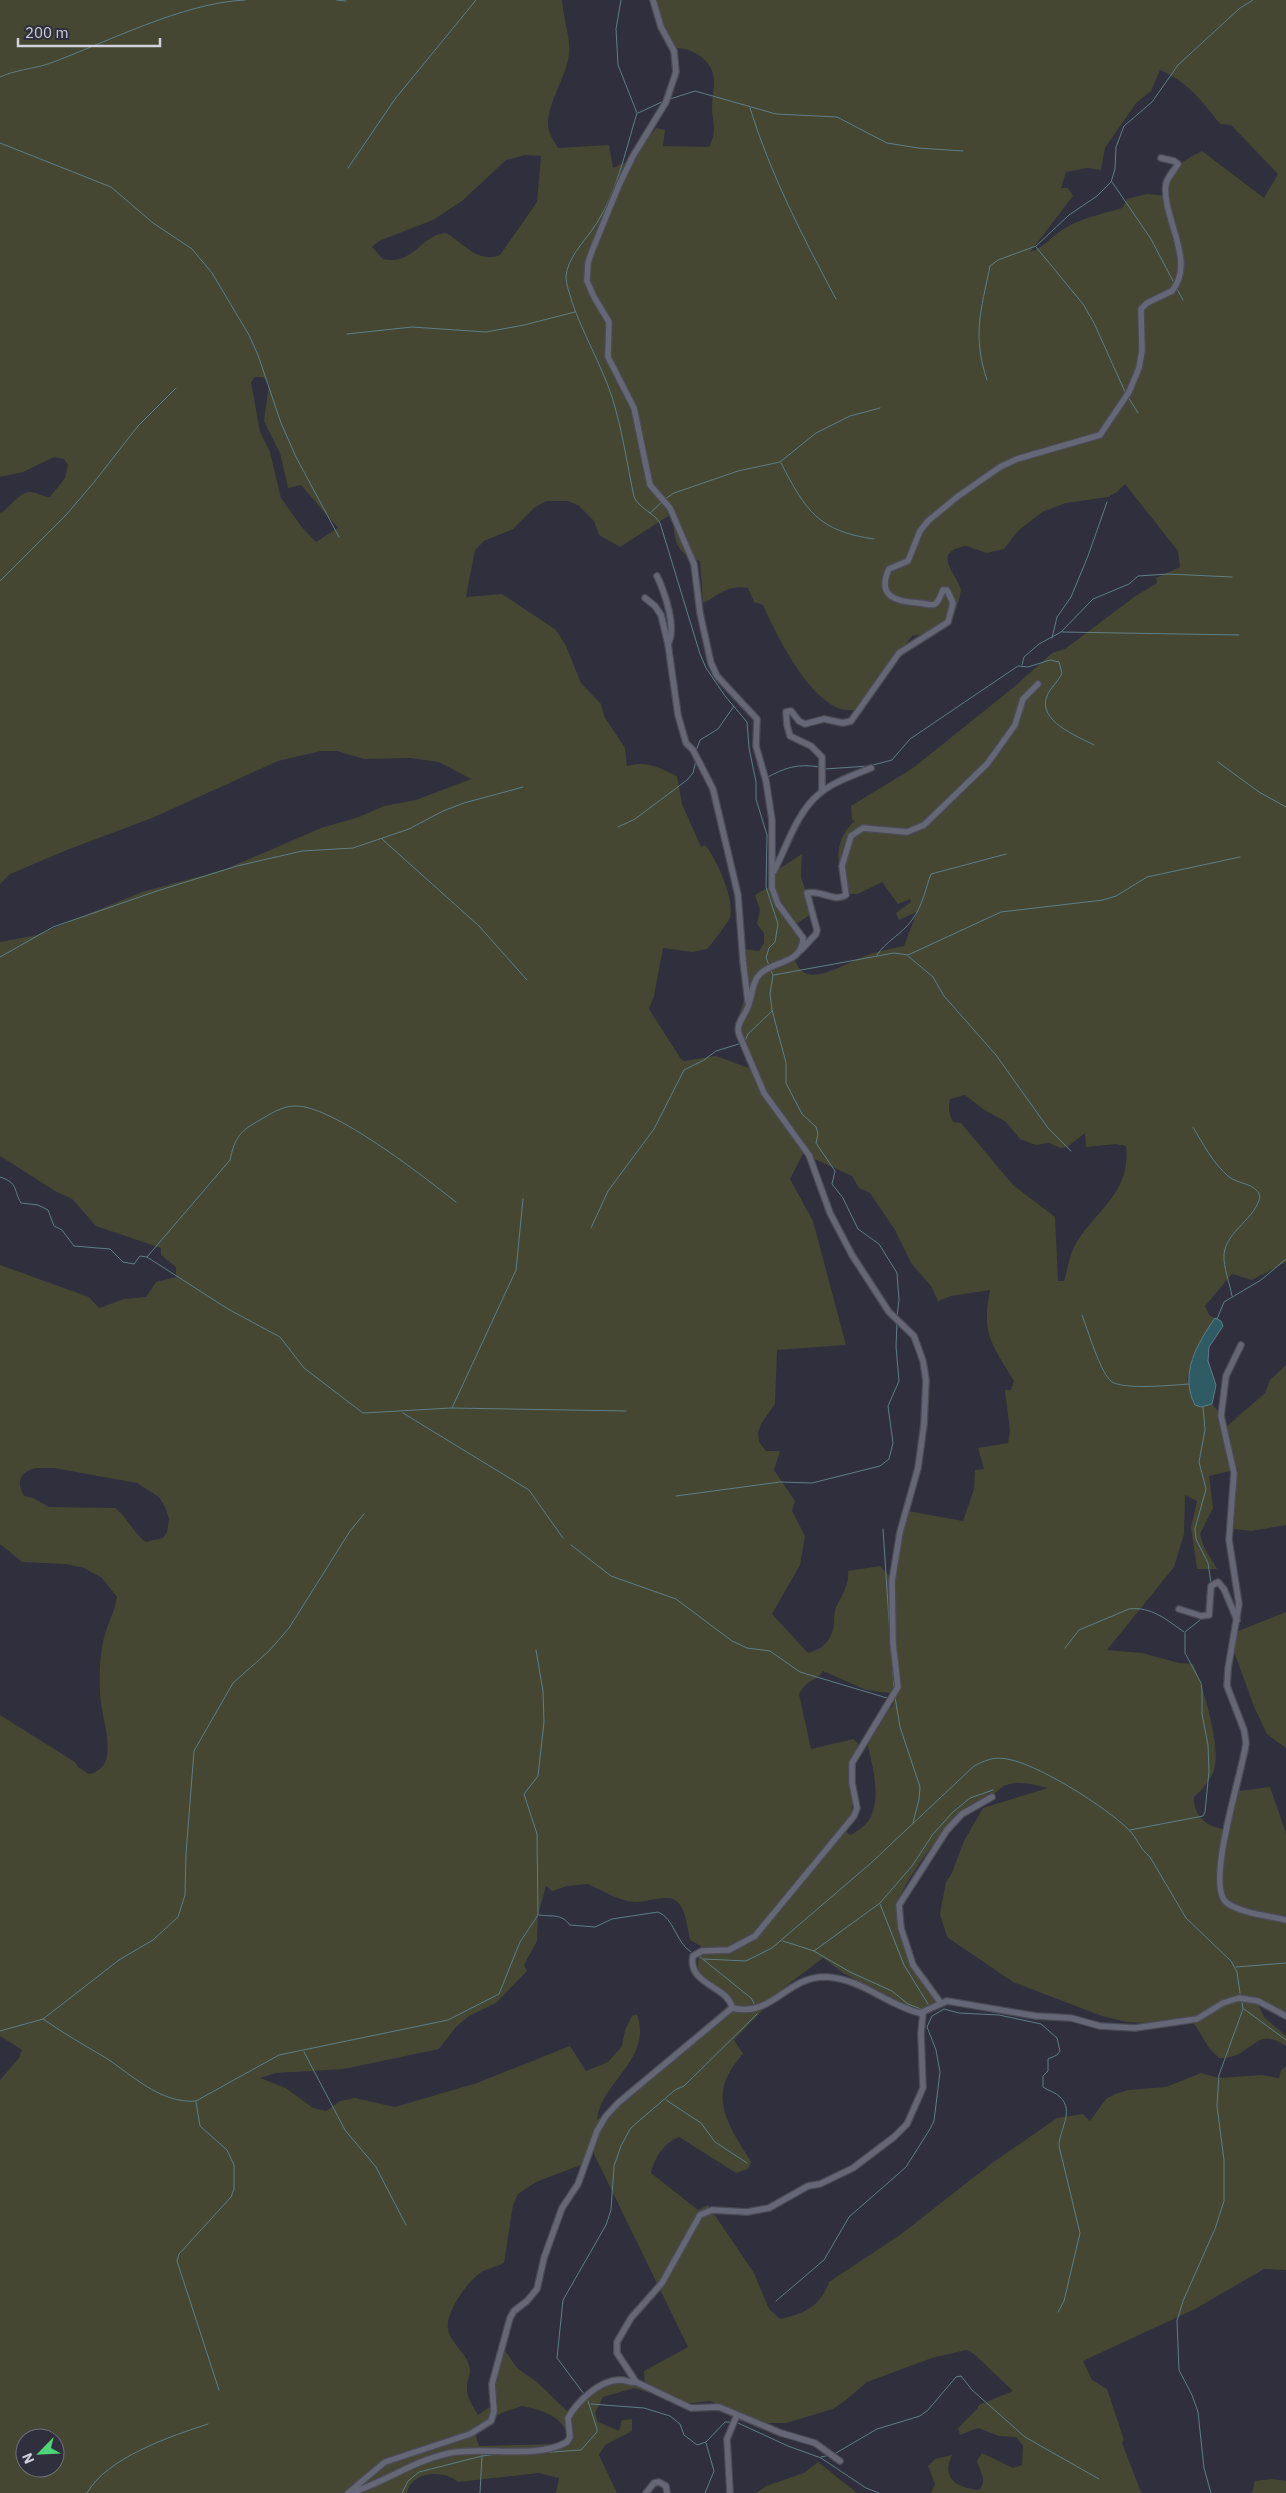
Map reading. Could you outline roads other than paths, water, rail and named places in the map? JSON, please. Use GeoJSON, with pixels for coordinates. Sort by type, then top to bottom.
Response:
{"type":"FeatureCollection","features":[{"type":"Feature","properties":{"kind":"street"},"geometry":{"type":"LineString","coordinates":[[653,0],[661,27],[674,51],[676,72],[666,102],[633,156],[619,185],[592,251],[588,263],[587,280],[594,296],[610,322],[608,357],[632,400],[650,485],[670,508],[694,564],[700,613],[711,664],[717,676],[757,719],[756,746],[771,807],[774,872],[772,888],[775,898],[803,938],[798,953]]}},
{"type":"Feature","properties":{"kind":"street"},"geometry":{"type":"LineString","coordinates":[[822,792],[822,757],[811,746],[790,736],[786,718],[787,711],[790,711],[799,721],[806,724],[824,719],[843,723],[851,721],[899,653],[942,627],[951,616],[952,603],[948,590],[942,590],[938,602],[933,605],[903,603],[890,596],[886,591],[884,582],[889,570],[908,561],[923,527],[958,497],[1012,461],[1098,436],[1129,392],[1142,359],[1142,309],[1145,304],[1174,289],[1180,269],[1178,242],[1168,208],[1166,188],[1168,178],[1178,164],[1161,158]]}},
{"type":"Feature","properties":{"kind":"street"},"geometry":{"type":"LineString","coordinates":[[657,576],[669,619],[671,637],[668,644]]}},
{"type":"Feature","properties":{"kind":"street"},"geometry":{"type":"LineString","coordinates":[[645,598],[655,606],[660,615],[668,644],[678,715],[686,743],[693,750],[713,789],[732,863],[740,906],[742,951],[748,1006]]}},
{"type":"Feature","properties":{"kind":"street"},"geometry":{"type":"LineString","coordinates":[[1038,684],[1025,696],[1014,725],[987,764],[924,825],[907,832],[863,828],[851,836],[842,866],[846,895],[837,898],[807,892],[817,930],[816,934],[789,960],[760,974],[755,981],[748,1006],[738,1028],[755,1074],[778,1112],[808,1155],[830,1213],[852,1256],[889,1312],[904,1324],[914,1336],[923,1361],[926,1400],[918,1468],[900,1532],[892,1581],[893,1643],[898,1679],[897,1690],[878,1723],[862,1742],[852,1762],[852,1783],[857,1808],[854,1816],[755,1936],[729,1950],[702,1951],[693,1956],[695,1972],[727,1999],[732,2008],[744,2011],[759,2009],[803,1982],[827,1977],[853,1982],[906,2008],[924,2012],[940,2002],[947,2001],[1036,2016],[1071,2018],[1117,2028],[1135,2028],[1197,2019],[1223,2003],[1239,1998],[1258,2001],[1286,2016]]}},
{"type":"Feature","properties":{"kind":"street"},"geometry":{"type":"LineString","coordinates":[[774,872],[804,812],[822,792],[871,768]]}},
{"type":"Feature","properties":{"kind":"street"},"geometry":{"type":"LineString","coordinates":[[1241,1345],[1226,1376],[1221,1416],[1234,1473],[1229,1540],[1238,1593],[1237,1620],[1228,1669],[1227,1686],[1244,1730],[1246,1743],[1223,1844],[1220,1888],[1222,1897],[1230,1905],[1286,1920]]}},
{"type":"Feature","properties":{"kind":"street"},"geometry":{"type":"LineString","coordinates":[[1180,1608],[1201,1616],[1210,1615],[1211,1586],[1218,1582],[1224,1589],[1237,1620]]}},
{"type":"Feature","properties":{"kind":"street"},"geometry":{"type":"LineString","coordinates":[[940,2002],[913,1965],[901,1928],[899,1905],[947,1830],[967,1810],[992,1797]]}},
{"type":"Feature","properties":{"kind":"street"},"geometry":{"type":"LineString","coordinates":[[349,2493],[385,2462],[470,2434],[491,2422],[494,2411],[492,2384],[510,2318],[514,2311],[527,2301],[537,2289],[544,2258],[562,2208],[582,2176],[601,2124],[618,2103],[732,2008]]}},
{"type":"Feature","properties":{"kind":"street"},"geometry":{"type":"LineString","coordinates":[[636,2382],[617,2353],[617,2342],[631,2318],[662,2283],[695,2222],[703,2212],[712,2210],[747,2212],[769,2208],[808,2186],[820,2184],[853,2168],[894,2137],[906,2124],[923,2088],[921,2034],[924,2012]]}},
{"type":"Feature","properties":{"kind":"street"},"geometry":{"type":"LineString","coordinates":[[349,2493],[410,2465],[451,2453],[540,2450],[564,2444],[570,2437],[568,2418],[578,2404],[605,2384],[621,2380],[636,2382],[691,2408],[719,2407],[781,2433],[815,2443],[840,2461]]}},
{"type":"Feature","properties":{"kind":"street"},"geometry":{"type":"LineString","coordinates":[[730,2493],[728,2438],[737,2415]]}},
{"type":"Feature","properties":{"kind":"street"},"geometry":{"type":"LineString","coordinates":[[646,2493],[654,2483],[659,2482],[666,2486],[667,2493]]}},
{"type":"Feature","properties":{"kind":"waterway"},"geometry":{"type":"LineString","coordinates":[[0,77],[48,64],[145,25],[196,8],[245,0]]}},
{"type":"Feature","properties":{"kind":"waterway"},"geometry":{"type":"LineString","coordinates":[[336,0],[346,1]]}},
{"type":"Feature","properties":{"kind":"waterway"},"geometry":{"type":"LineString","coordinates":[[348,168],[395,99],[476,0]]}},
{"type":"Feature","properties":{"kind":"waterway"},"geometry":{"type":"LineString","coordinates":[[621,0],[616,29],[618,65],[637,113],[614,189],[592,230],[572,257],[567,269],[567,283],[576,314],[603,373],[616,409],[634,497],[660,523],[706,668],[725,696],[747,722],[749,748],[756,782],[756,799],[767,835],[766,887],[778,924],[775,942],[769,948],[766,958],[769,965]]}},
{"type":"Feature","properties":{"kind":"waterway"},"geometry":{"type":"LineString","coordinates":[[987,380],[980,350],[979,323],[990,266],[998,260],[1036,246],[1069,215],[1097,196],[1111,182],[1115,169],[1116,147],[1124,126],[1152,102],[1178,65],[1240,8],[1253,0]]}},
{"type":"Feature","properties":{"kind":"waterway"},"geometry":{"type":"LineString","coordinates":[[670,99],[695,91],[776,114],[837,117],[887,143],[918,148],[963,151]]}},
{"type":"Feature","properties":{"kind":"waterway"},"geometry":{"type":"LineString","coordinates":[[638,113],[664,101]]}},
{"type":"Feature","properties":{"kind":"waterway"},"geometry":{"type":"LineString","coordinates":[[750,108],[778,182],[836,299]]}},
{"type":"Feature","properties":{"kind":"waterway"},"geometry":{"type":"LineString","coordinates":[[0,143],[111,187],[153,223],[192,249],[212,273],[249,335],[258,355],[281,423],[296,457],[339,537]]}},
{"type":"Feature","properties":{"kind":"waterway"},"geometry":{"type":"LineString","coordinates":[[1112,182],[1151,239],[1174,283]]}},
{"type":"Feature","properties":{"kind":"waterway"},"geometry":{"type":"LineString","coordinates":[[1036,247],[1083,304],[1094,323],[1126,394]]}},
{"type":"Feature","properties":{"kind":"waterway"},"geometry":{"type":"LineString","coordinates":[[1177,289],[1183,300]]}},
{"type":"Feature","properties":{"kind":"waterway"},"geometry":{"type":"LineString","coordinates":[[347,334],[412,327],[486,332],[524,325],[575,312]]}},
{"type":"Feature","properties":{"kind":"waterway"},"geometry":{"type":"LineString","coordinates":[[0,581],[66,515],[138,426],[176,388]]}},
{"type":"Feature","properties":{"kind":"waterway"},"geometry":{"type":"LineString","coordinates":[[1128,397],[1138,413]]}},
{"type":"Feature","properties":{"kind":"waterway"},"geometry":{"type":"LineString","coordinates":[[665,499],[674,493],[738,471],[780,462],[816,433],[850,416],[880,408]]}},
{"type":"Feature","properties":{"kind":"waterway"},"geometry":{"type":"LineString","coordinates":[[781,463],[798,494],[816,516],[839,530],[874,539]]}},
{"type":"Feature","properties":{"kind":"waterway"},"geometry":{"type":"LineString","coordinates":[[650,513],[662,502]]}},
{"type":"Feature","properties":{"kind":"waterway"},"geometry":{"type":"LineString","coordinates":[[1052,638],[1057,617],[1071,597],[1107,502]]}},
{"type":"Feature","properties":{"kind":"waterway"},"geometry":{"type":"LineString","coordinates":[[1022,665],[1024,657],[1039,644],[1061,632],[1093,599],[1129,584],[1138,576],[1168,574],[1232,577]]}},
{"type":"Feature","properties":{"kind":"waterway"},"geometry":{"type":"LineString","coordinates":[[1062,632],[1239,635]]}},
{"type":"Feature","properties":{"kind":"waterway"},"geometry":{"type":"LineString","coordinates":[[873,765],[892,760],[910,739],[1018,666],[1028,667],[1050,660],[1059,662],[1062,673],[1047,696],[1045,705],[1048,713],[1060,726],[1094,745]]}},
{"type":"Feature","properties":{"kind":"waterway"},"geometry":{"type":"LineString","coordinates":[[696,751],[700,740],[718,729],[734,706]]}},
{"type":"Feature","properties":{"kind":"waterway"},"geometry":{"type":"LineString","coordinates":[[618,827],[635,819],[687,780],[693,773],[696,760]]}},
{"type":"Feature","properties":{"kind":"waterway"},"geometry":{"type":"LineString","coordinates":[[1218,762],[1259,792],[1286,807]]}},
{"type":"Feature","properties":{"kind":"waterway"},"geometry":{"type":"LineString","coordinates":[[825,769],[869,766]]}},
{"type":"Feature","properties":{"kind":"waterway"},"geometry":{"type":"LineString","coordinates":[[766,778],[791,767],[819,767]]}},
{"type":"Feature","properties":{"kind":"waterway"},"geometry":{"type":"LineString","coordinates":[[0,957],[53,927],[157,891],[237,866],[302,851],[353,848],[409,829],[443,811],[464,803],[523,787]]}},
{"type":"Feature","properties":{"kind":"waterway"},"geometry":{"type":"LineString","coordinates":[[382,839],[479,926],[527,980]]}},
{"type":"Feature","properties":{"kind":"waterway"},"geometry":{"type":"LineString","coordinates":[[877,955],[912,920],[921,903],[931,874],[1006,854]]}},
{"type":"Feature","properties":{"kind":"waterway"},"geometry":{"type":"LineString","coordinates":[[774,975],[894,953],[908,955],[1001,912],[1103,900],[1116,896],[1147,877],[1240,857]]}},
{"type":"Feature","properties":{"kind":"waterway"},"geometry":{"type":"LineString","coordinates":[[908,956],[933,977],[944,996],[996,1055],[1048,1128],[1071,1151]]}},
{"type":"Feature","properties":{"kind":"waterway"},"geometry":{"type":"LineString","coordinates":[[770,969],[773,975],[770,994],[772,1010],[786,1063],[786,1083],[802,1114],[816,1127],[818,1134],[816,1143],[835,1171],[832,1184],[843,1198],[858,1229],[879,1244],[897,1273],[899,1300],[897,1316]]}},
{"type":"Feature","properties":{"kind":"waterway"},"geometry":{"type":"LineString","coordinates":[[745,1041],[748,1034],[772,1011]]}},
{"type":"Feature","properties":{"kind":"waterway"},"geometry":{"type":"LineString","coordinates":[[591,1228],[608,1191],[654,1129],[684,1070],[704,1060],[716,1051],[742,1043]]}},
{"type":"Feature","properties":{"kind":"waterway"},"geometry":{"type":"LineString","coordinates":[[147,1257],[230,1160],[236,1140],[243,1131],[272,1113],[290,1106],[312,1109],[354,1129],[401,1160],[456,1202]]}},
{"type":"Feature","properties":{"kind":"waterway"},"geometry":{"type":"LineString","coordinates":[[1193,1127],[1223,1171],[1232,1179],[1254,1188],[1260,1196],[1253,1211],[1230,1238],[1226,1246],[1224,1254],[1225,1264],[1232,1296]]}},
{"type":"Feature","properties":{"kind":"waterway"},"geometry":{"type":"LineString","coordinates":[[0,1177],[13,1184],[21,1203],[38,1205],[48,1210],[54,1226],[62,1230],[74,1246],[110,1249],[123,1262],[134,1264],[140,1256],[147,1257],[228,1309],[280,1337],[304,1368],[363,1413],[451,1408],[626,1411]]}},
{"type":"Feature","properties":{"kind":"waterway"},"geometry":{"type":"LineString","coordinates":[[452,1408],[516,1270],[523,1199]]}},
{"type":"Feature","properties":{"kind":"waterway"},"geometry":{"type":"LineString","coordinates":[[1217,1319],[1224,1302],[1261,1280],[1286,1259]]}},
{"type":"Feature","properties":{"kind":"waterway"},"geometry":{"type":"LineString","coordinates":[[1082,1315],[1103,1370],[1112,1382],[1128,1386],[1189,1384]]}},
{"type":"Feature","properties":{"kind":"waterway"},"geometry":{"type":"LineString","coordinates":[[676,1496],[780,1482],[812,1483],[880,1466],[889,1459],[893,1443],[888,1406],[899,1381],[896,1346],[897,1322]]}},
{"type":"Feature","properties":{"kind":"waterway"},"geometry":{"type":"LineString","coordinates":[[1203,1407],[1205,1430],[1199,1462],[1206,1489],[1195,1529],[1196,1539],[1208,1563],[1211,1583]]}},
{"type":"Feature","properties":{"kind":"waterway"},"geometry":{"type":"LineString","coordinates":[[403,1413],[529,1490],[563,1538]]}},
{"type":"Feature","properties":{"kind":"waterway"},"geometry":{"type":"LineString","coordinates":[[0,2031],[43,2019],[119,1960],[153,1940],[178,1917],[185,1895],[186,1854],[194,1751],[233,1683],[269,1651],[289,1628],[350,1531],[364,1514]]}},
{"type":"Feature","properties":{"kind":"waterway"},"geometry":{"type":"LineString","coordinates":[[883,1529],[890,1635]]}},
{"type":"Feature","properties":{"kind":"waterway"},"geometry":{"type":"LineString","coordinates":[[571,1545],[611,1576],[676,1599],[732,1641],[747,1648],[770,1651],[800,1672],[887,1698]]}},
{"type":"Feature","properties":{"kind":"waterway"},"geometry":{"type":"LineString","coordinates":[[1207,1596],[1207,1607]]}},
{"type":"Feature","properties":{"kind":"waterway"},"geometry":{"type":"LineString","coordinates":[[1065,1648],[1079,1630],[1129,1609],[1152,1612],[1184,1632]]}},
{"type":"Feature","properties":{"kind":"waterway"},"geometry":{"type":"LineString","coordinates":[[1185,1632],[1200,1620]]}},
{"type":"Feature","properties":{"kind":"waterway"},"geometry":{"type":"LineString","coordinates":[[1130,1830],[1203,1816],[1205,1812],[1209,1771],[1208,1745],[1202,1714],[1202,1690],[1201,1683],[1185,1653],[1185,1633]]}},
{"type":"Feature","properties":{"kind":"waterway"},"geometry":{"type":"LineString","coordinates":[[43,2019],[159,2093],[183,2101],[196,2101],[279,2055],[448,2020],[499,1994],[520,1942],[538,1915],[537,1834],[524,1794],[538,1776],[544,1722],[543,1691],[536,1650]]}},
{"type":"Feature","properties":{"kind":"waterway"},"geometry":{"type":"LineString","coordinates":[[892,1659],[894,1688]]}},
{"type":"Feature","properties":{"kind":"waterway"},"geometry":{"type":"LineString","coordinates":[[895,1697],[900,1727],[920,1787],[913,1823]]}},
{"type":"Feature","properties":{"kind":"waterway"},"geometry":{"type":"LineString","coordinates":[[704,1959],[746,1961],[772,1948],[871,1863],[974,1766],[982,1762],[1002,1758],[1036,1769],[1071,1788],[1105,1810],[1129,1830],[1150,1857],[1186,1918],[1231,1961],[1237,1972],[1240,1993]]}},
{"type":"Feature","properties":{"kind":"waterway"},"geometry":{"type":"LineString","coordinates":[[814,1951],[880,1903],[912,1866],[933,1834],[953,1812],[970,1798],[993,1790]]}},
{"type":"Feature","properties":{"kind":"waterway"},"geometry":{"type":"LineString","coordinates":[[880,1904],[904,1965],[928,2004]]}},
{"type":"Feature","properties":{"kind":"waterway"},"geometry":{"type":"LineString","coordinates":[[539,1915],[560,1917],[570,1925],[595,1927],[612,1919],[658,1912],[668,1920],[682,1943],[691,1952]]}},
{"type":"Feature","properties":{"kind":"waterway"},"geometry":{"type":"LineString","coordinates":[[783,1941],[814,1951],[850,1972],[892,1991],[908,2004],[921,2009]]}},
{"type":"Feature","properties":{"kind":"waterway"},"geometry":{"type":"LineString","coordinates":[[699,1956],[751,1998],[755,2005]]}},
{"type":"Feature","properties":{"kind":"waterway"},"geometry":{"type":"LineString","coordinates":[[1236,1967],[1286,1963]]}},
{"type":"Feature","properties":{"kind":"waterway"},"geometry":{"type":"LineString","coordinates":[[1211,2493],[1204,2468],[1198,2412],[1192,2395],[1179,2370],[1177,2321],[1183,2301],[1215,2229],[1224,2201],[1224,2160],[1217,2106],[1219,2075],[1243,2009],[1242,2002]]}},
{"type":"Feature","properties":{"kind":"waterway"},"geometry":{"type":"LineString","coordinates":[[776,2301],[824,2260],[849,2217],[906,2167],[930,2129],[934,2121],[940,2072],[936,2050],[927,2027],[932,2016],[944,2009],[959,2013],[999,2015],[1041,2024],[1057,2038],[1060,2051],[1057,2055],[1048,2059],[1048,2071],[1043,2076],[1043,2087],[1058,2095],[1066,2108],[1059,2146],[1080,2233],[1064,2301],[1058,2312]]}},
{"type":"Feature","properties":{"kind":"waterway"},"geometry":{"type":"LineString","coordinates":[[1244,2009],[1286,2040]]}},
{"type":"Feature","properties":{"kind":"waterway"},"geometry":{"type":"LineString","coordinates":[[584,2394],[557,2358],[563,2300],[606,2225],[611,2210],[614,2166],[621,2146],[630,2129],[675,2090],[684,2086],[757,2014]]}},
{"type":"Feature","properties":{"kind":"waterway"},"geometry":{"type":"LineString","coordinates":[[304,2052],[345,2130],[376,2167],[406,2225]]}},
{"type":"Feature","properties":{"kind":"waterway"},"geometry":{"type":"LineString","coordinates":[[666,2100],[701,2123],[715,2142],[747,2163]]}},
{"type":"Feature","properties":{"kind":"waterway"},"geometry":{"type":"LineString","coordinates":[[196,2102],[200,2126],[227,2150],[234,2165],[234,2189],[231,2197],[179,2254],[177,2261],[219,2390]]}},
{"type":"Feature","properties":{"kind":"waterway"},"geometry":{"type":"LineString","coordinates":[[836,2453],[877,2429],[920,2416],[928,2410],[956,2377],[961,2376],[972,2390],[1025,2437],[1099,2479]]}},
{"type":"Feature","properties":{"kind":"waterway"},"geometry":{"type":"LineString","coordinates":[[537,2453],[581,2450],[597,2432],[588,2401]]}},
{"type":"Feature","properties":{"kind":"waterway"},"geometry":{"type":"LineString","coordinates":[[591,2404],[644,2408],[670,2416],[680,2424],[684,2435],[697,2445],[706,2442],[725,2422],[730,2422]]}},
{"type":"Feature","properties":{"kind":"waterway"},"geometry":{"type":"LineString","coordinates":[[738,2423],[788,2446],[821,2458],[866,2488],[879,2493]]}},
{"type":"Feature","properties":{"kind":"waterway"},"geometry":{"type":"LineString","coordinates":[[87,2493],[96,2480],[124,2459],[158,2442],[208,2424]]}},
{"type":"Feature","properties":{"kind":"waterway"},"geometry":{"type":"LineString","coordinates":[[705,2493],[714,2471],[706,2443]]}},
{"type":"Feature","properties":{"kind":"waterway"},"geometry":{"type":"LineString","coordinates":[[402,2493],[408,2481],[419,2472],[482,2456],[498,2454]]}},
{"type":"Feature","properties":{"kind":"waterway"},"geometry":{"type":"LineString","coordinates":[[480,2493],[482,2456]]}},
{"type":"Feature","properties":{"kind":"waterway"},"geometry":{"type":"LineString","coordinates":[[821,2457],[826,2456]]}}]}
